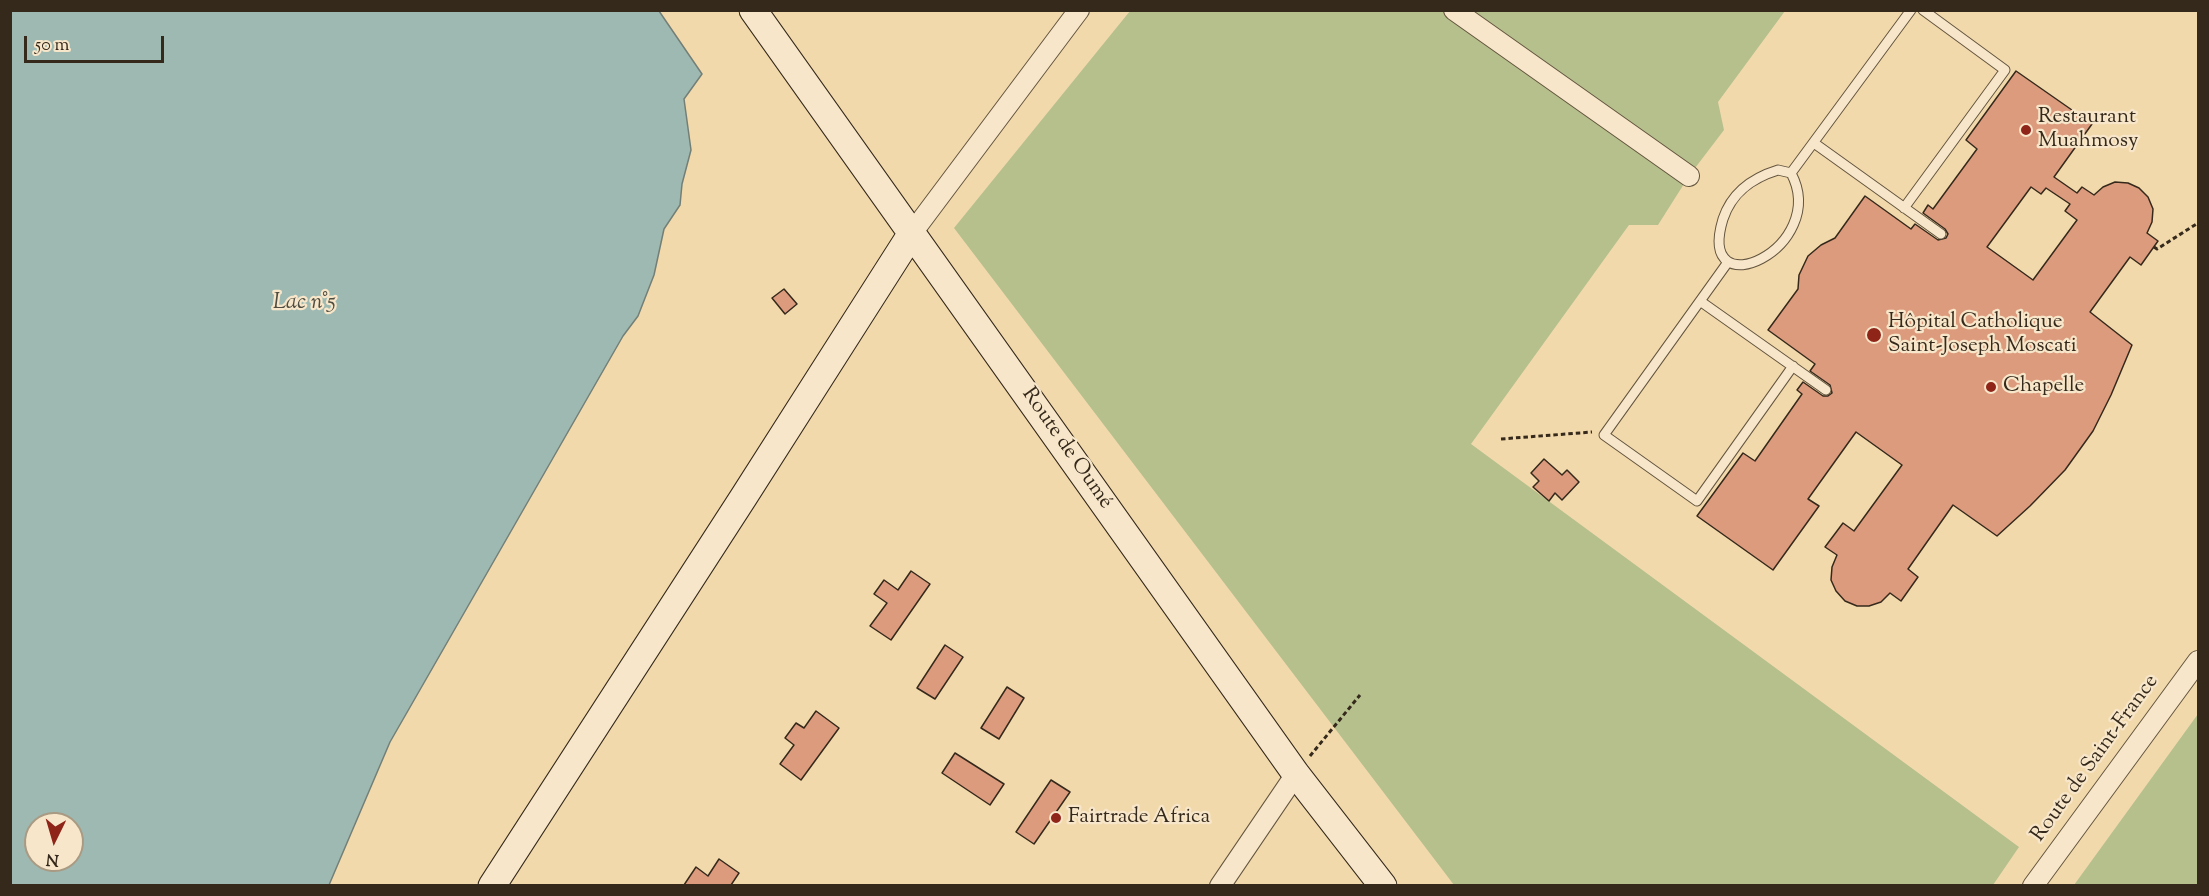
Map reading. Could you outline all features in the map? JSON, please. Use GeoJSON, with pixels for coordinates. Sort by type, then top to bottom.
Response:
{"type":"FeatureCollection","features":[{"type":"Feature","properties":{"kind":"main road","name":"Route de Oumé"},"geometry":{"type":"LineString","coordinates":[[753,10],[1296,774],[1383,885]]}},
{"type":"Feature","properties":{"kind":"main road"},"geometry":{"type":"LineString","coordinates":[[492,885],[912,233]]}},
{"type":"Feature","properties":{"kind":"street"},"geometry":{"type":"LineString","coordinates":[[912,233],[1079,10]]}},
{"type":"Feature","properties":{"kind":"street"},"geometry":{"type":"LineString","coordinates":[[1454,10],[1689,176]]}},
{"type":"Feature","properties":{"kind":"street","name":"Route de Saint-France"},"geometry":{"type":"LineString","coordinates":[[2033,885],[2199,661]]}},
{"type":"Feature","properties":{"kind":"street"},"geometry":{"type":"LineString","coordinates":[[1220,885],[1296,774]]}},
{"type":"Feature","properties":{"kind":"lane"},"geometry":{"type":"LineString","coordinates":[[1791,173],[1911,10]]}},
{"type":"Feature","properties":{"kind":"lane"},"geometry":{"type":"LineString","coordinates":[[1904,208],[2005,70],[1923,10]]}},
{"type":"Feature","properties":{"kind":"lane"},"geometry":{"type":"LineString","coordinates":[[1814,143],[1941,234]]}},
{"type":"Feature","properties":{"kind":"lane"},"geometry":{"type":"LineString","coordinates":[[1778,170],[1791,173],[1798,187],[1799,204],[1793,226],[1785,239],[1758,262],[1740,266],[1728,262],[1720,252],[1719,234],[1730,202],[1743,187],[1759,176],[1778,170]]}},
{"type":"Feature","properties":{"kind":"lane"},"geometry":{"type":"LineString","coordinates":[[1728,262],[1604,435],[1697,501],[1793,366]]}},
{"type":"Feature","properties":{"kind":"lane"},"geometry":{"type":"LineString","coordinates":[[1700,301],[1826,390]]}},
{"type":"Feature","properties":{"kind":"path"},"geometry":{"type":"LineString","coordinates":[[2154,247],[2157,249],[2199,223]]}},
{"type":"Feature","properties":{"kind":"path"},"geometry":{"type":"LineString","coordinates":[[1501,440],[1608,430]]}},
{"type":"Feature","properties":{"kind":"path"},"geometry":{"type":"LineString","coordinates":[[1296,774],[1360,695]]}},
{"type":"Feature","properties":{"kind":"green space"},"geometry":{"type":"Polygon","coordinates":[[[1130,11],[1785,11],[1718,102],[1724,130],[1689,176],[1658,225],[1629,225],[1471,444],[2019,847],[1993,885],[1454,885],[954,228],[1130,11]]]}},
{"type":"Feature","properties":{"kind":"green space"},"geometry":{"type":"Polygon","coordinates":[[[2198,714],[2198,885],[2074,885],[2198,714]]]}},
{"type":"Feature","properties":{"kind":"water","name":"Lac n°5"},"geometry":{"type":"Polygon","coordinates":[[[10,11],[659,11],[702,74],[684,99],[691,150],[682,184],[680,205],[664,229],[654,275],[638,316],[623,336],[390,742],[329,885],[11,885],[10,11]]]}},
{"type":"Feature","properties":{"kind":"building"},"geometry":{"type":"Polygon","coordinates":[[[2016,71],[2092,124],[2054,177],[2077,193],[2082,187],[2094,195],[2103,187],[2115,182],[2128,183],[2139,188],[2148,197],[2153,209],[2152,222],[2147,233],[2158,241],[2141,265],[2130,257],[2090,312],[2132,345],[2093,431],[2065,470],[1997,536],[1953,505],[1908,569],[1918,577],[1901,601],[1890,593],[1881,602],[1869,606],[1857,606],[1845,601],[1836,591],[1831,580],[1832,567],[1837,555],[1825,547],[1843,523],[1854,531],[1902,465],[1856,432],[1808,499],[1819,506],[1773,570],[1697,516],[1743,453],[1755,461],[1802,394],[1797,390],[1803,382],[1823,396],[1832,393],[1830,385],[1810,371],[1815,364],[1768,330],[1798,289],[1799,275],[1808,256],[1821,245],[1835,238],[1865,196],[1911,229],[1915,224],[1938,240],[1946,238],[1948,234],[1945,229],[1923,213],[1928,205],[1933,209],[1977,149],[1966,140],[2016,71]],[[2031,187],[1987,247],[2033,280],[2077,220],[2065,211],[2070,204],[2046,188],[2041,194],[2031,187]]]}},
{"type":"Feature","properties":{"kind":"building"},"geometry":{"type":"Polygon","coordinates":[[[784,289],[797,304],[785,314],[772,298],[784,289]]]}},
{"type":"Feature","properties":{"kind":"building"},"geometry":{"type":"Polygon","coordinates":[[[1544,459],[1562,475],[1567,470],[1579,482],[1562,500],[1555,493],[1549,501],[1533,487],[1539,481],[1531,473],[1544,459]]]}},
{"type":"Feature","properties":{"kind":"building"},"geometry":{"type":"Polygon","coordinates":[[[911,571],[930,584],[891,640],[870,626],[887,603],[874,594],[884,580],[898,590],[911,571]]]}},
{"type":"Feature","properties":{"kind":"building"},"geometry":{"type":"Polygon","coordinates":[[[945,645],[963,657],[935,699],[917,688],[945,645]]]}},
{"type":"Feature","properties":{"kind":"building"},"geometry":{"type":"Polygon","coordinates":[[[1007,687],[1024,698],[999,739],[981,728],[1007,687]]]}},
{"type":"Feature","properties":{"kind":"building"},"geometry":{"type":"Polygon","coordinates":[[[816,711],[839,728],[801,780],[780,764],[794,745],[785,738],[796,723],[804,728],[816,711]]]}},
{"type":"Feature","properties":{"kind":"building"},"geometry":{"type":"Polygon","coordinates":[[[955,753],[1004,784],[990,805],[942,773],[955,753]]]}},
{"type":"Feature","properties":{"kind":"building"},"geometry":{"type":"Polygon","coordinates":[[[1051,780],[1070,792],[1034,844],[1016,832],[1051,780]]]}},
{"type":"Feature","properties":{"kind":"building"},"geometry":{"type":"Polygon","coordinates":[[[719,859],[739,873],[731,885],[684,885],[696,867],[708,876],[719,859]]]}},
{"type":"Feature","properties":{"kind":"place","name":"Restaurant Muahmosy"},"geometry":{"type":"Point","coordinates":[2026,130]}},
{"type":"Feature","properties":{"kind":"place","name":"Hôpital Catholique Saint-Joseph Moscati"},"geometry":{"type":"Point","coordinates":[1874,335]}},
{"type":"Feature","properties":{"kind":"place","name":"Chapelle"},"geometry":{"type":"Point","coordinates":[1991,387]}},
{"type":"Feature","properties":{"kind":"place","name":"Fairtrade Africa"},"geometry":{"type":"Point","coordinates":[1056,818]}}]}
